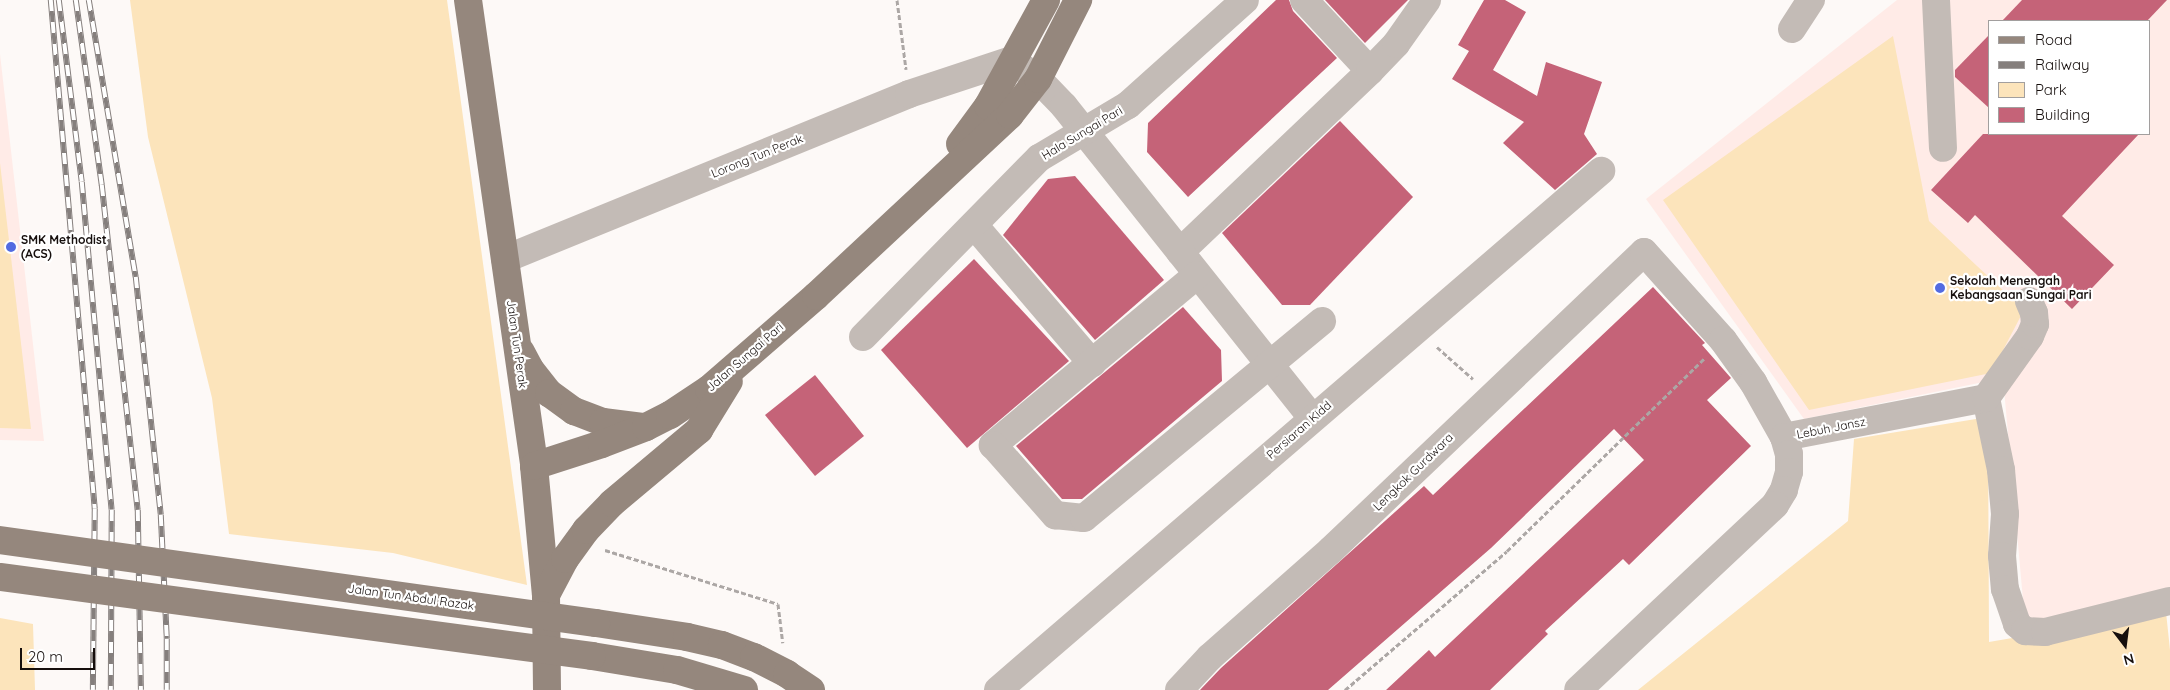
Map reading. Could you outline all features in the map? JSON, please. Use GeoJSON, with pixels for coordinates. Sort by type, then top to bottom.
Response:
{"type":"FeatureCollection","features":[{"type":"Feature","properties":{"kind":"main road","name":"Jalan Tun Perak"},"geometry":{"type":"LineString","coordinates":[[468,0],[534,466],[546,596],[547,690]]}},
{"type":"Feature","properties":{"kind":"main road","name":"Jalan Sungai Pari"},"geometry":{"type":"LineString","coordinates":[[922,194],[988,106],[1046,0]]}},
{"type":"Feature","properties":{"kind":"main road","name":"Jalan Sungai Pari"},"geometry":{"type":"LineString","coordinates":[[534,466],[602,444],[646,427],[690,403],[709,389],[744,356],[816,296],[922,194],[1010,115],[1038,79],[1078,0]]}},
{"type":"Feature","properties":{"kind":"main road"},"geometry":{"type":"LineString","coordinates":[[516,342],[530,369],[549,393],[574,411],[603,422],[646,427]]}},
{"type":"Feature","properties":{"kind":"main road"},"geometry":{"type":"LineString","coordinates":[[546,596],[565,559],[578,541],[612,503],[699,430],[744,356]]}},
{"type":"Feature","properties":{"kind":"main road","name":"Jalan Tun Abdul Razak"},"geometry":{"type":"LineString","coordinates":[[0,540],[688,636],[722,645],[754,657],[787,674],[811,690]]}},
{"type":"Feature","properties":{"kind":"main road"},"geometry":{"type":"LineString","coordinates":[[0,577],[592,656],[671,668],[744,690]]}},
{"type":"Feature","properties":{"kind":"street","name":"Hala Sungai Pari"},"geometry":{"type":"LineString","coordinates":[[863,337],[1040,158],[1128,105],[1245,0]]}},
{"type":"Feature","properties":{"kind":"street"},"geometry":{"type":"LineString","coordinates":[[1304,0],[1370,71]]}},
{"type":"Feature","properties":{"kind":"street"},"geometry":{"type":"LineString","coordinates":[[1180,252],[1370,71],[1396,44],[1427,0]]}},
{"type":"Feature","properties":{"kind":"street"},"geometry":{"type":"LineString","coordinates":[[1792,29],[1811,0]]}},
{"type":"Feature","properties":{"kind":"street"},"geometry":{"type":"LineString","coordinates":[[1936,0],[1943,148]]}},
{"type":"Feature","properties":{"kind":"street","name":"Lorong Tun Perak"},"geometry":{"type":"LineString","coordinates":[[505,259],[910,94],[1012,60]]}},
{"type":"Feature","properties":{"kind":"street"},"geometry":{"type":"LineString","coordinates":[[1012,60],[1038,79],[1085,131],[1312,418]]}},
{"type":"Feature","properties":{"kind":"street","name":"Persiaran Kidd"},"geometry":{"type":"LineString","coordinates":[[998,690],[1601,171]]}},
{"type":"Feature","properties":{"kind":"street"},"geometry":{"type":"LineString","coordinates":[[974,225],[1092,363]]}},
{"type":"Feature","properties":{"kind":"street","name":"Lengkok Gurdwara"},"geometry":{"type":"LineString","coordinates":[[1179,690],[1210,657],[1331,550],[1644,252],[1723,340]]}},
{"type":"Feature","properties":{"kind":"street"},"geometry":{"type":"LineString","coordinates":[[1197,275],[994,445],[1055,516],[1084,518],[1270,366],[1322,321]]}},
{"type":"Feature","properties":{"kind":"street"},"geometry":{"type":"LineString","coordinates":[[2029,301],[2034,313],[2035,324],[2030,336],[1986,398],[2001,470],[2004,514],[2002,556],[2004,589],[2017,624],[2026,631],[2045,632],[2169,601]]}},
{"type":"Feature","properties":{"kind":"street"},"geometry":{"type":"LineString","coordinates":[[1723,340],[1753,382],[1784,437]]}},
{"type":"Feature","properties":{"kind":"street","name":"Lebuh Jansz"},"geometry":{"type":"LineString","coordinates":[[1578,690],[1775,505],[1784,490],[1789,472],[1789,454],[1784,437],[1986,398]]}},
{"type":"Feature","properties":{"kind":"path"},"geometry":{"type":"LineString","coordinates":[[897,0],[910,94]]}},
{"type":"Feature","properties":{"kind":"path"},"geometry":{"type":"LineString","coordinates":[[1416,329],[1492,396]]}},
{"type":"Feature","properties":{"kind":"path"},"geometry":{"type":"LineString","coordinates":[[1345,690],[1507,551],[1723,340]]}},
{"type":"Feature","properties":{"kind":"path"},"geometry":{"type":"LineString","coordinates":[[578,541],[778,604],[787,674]]}},
{"type":"Feature","properties":{"kind":"shaded area","name":"Sekolah Menengah Kebangsaan Sungai Pari"},"geometry":{"type":"Polygon","coordinates":[[[1897,0],[2170,0],[2170,593],[2025,622],[2003,378],[1804,419],[1646,199],[1897,0]]]}},
{"type":"Feature","properties":{"kind":"shaded area","name":"SMK Methodist (ACS)"},"geometry":{"type":"Polygon","coordinates":[[[0,54],[44,441],[0,440],[0,54]]]}},
{"type":"Feature","properties":{"kind":"green space"},"geometry":{"type":"Polygon","coordinates":[[[130,0],[447,0],[527,585],[393,553],[229,534],[212,398],[148,137],[130,0]]]}},
{"type":"Feature","properties":{"kind":"green space"},"geometry":{"type":"Polygon","coordinates":[[[1893,36],[1929,221],[2024,310],[1991,373],[1809,410],[1663,200],[1893,36]]]}},
{"type":"Feature","properties":{"kind":"green space"},"geometry":{"type":"Polygon","coordinates":[[[0,163],[31,429],[0,428],[0,163]]]}},
{"type":"Feature","properties":{"kind":"green space"},"geometry":{"type":"Polygon","coordinates":[[[1988,417],[1989,642],[2166,612],[2170,650],[2170,690],[1638,690],[1848,521],[1854,439],[1988,417]]]}},
{"type":"Feature","properties":{"kind":"green space"},"geometry":{"type":"Polygon","coordinates":[[[0,618],[33,624],[35,690],[0,690],[0,618]]]}},
{"type":"Feature","properties":{"kind":"building"},"geometry":{"type":"Polygon","coordinates":[[[1276,0],[1289,0],[1293,11],[1337,58],[1188,197],[1147,152],[1148,123],[1276,0]]]}},
{"type":"Feature","properties":{"kind":"building"},"geometry":{"type":"Polygon","coordinates":[[[1325,0],[1408,0],[1365,43],[1325,0]]]}},
{"type":"Feature","properties":{"kind":"building"},"geometry":{"type":"Polygon","coordinates":[[[1484,0],[1505,0],[1526,12],[1493,70],[1537,96],[1546,62],[1602,82],[1584,134],[1597,154],[1555,190],[1503,143],[1524,122],[1452,79],[1469,51],[1458,45],[1484,0]]]}},
{"type":"Feature","properties":{"kind":"building"},"geometry":{"type":"Polygon","coordinates":[[[2022,0],[2167,0],[2148,20],[2003,20],[2022,0]]]}},
{"type":"Feature","properties":{"kind":"building"},"geometry":{"type":"Polygon","coordinates":[[[1988,36],[1988,107],[1955,77],[1955,70],[1988,36]]]}},
{"type":"Feature","properties":{"kind":"building"},"geometry":{"type":"Polygon","coordinates":[[[1340,121],[1413,197],[1310,305],[1282,305],[1222,233],[1340,121]]]}},
{"type":"Feature","properties":{"kind":"building"},"geometry":{"type":"Polygon","coordinates":[[[1983,134],[2138,135],[2062,216],[2114,265],[2072,309],[1975,215],[1968,223],[1931,190],[1983,134]]]}},
{"type":"Feature","properties":{"kind":"building"},"geometry":{"type":"Polygon","coordinates":[[[1075,176],[1164,280],[1095,340],[1003,235],[1048,179],[1075,176]]]}},
{"type":"Feature","properties":{"kind":"building"},"geometry":{"type":"Polygon","coordinates":[[[974,259],[1069,361],[967,448],[881,350],[974,259]]]}},
{"type":"Feature","properties":{"kind":"building"},"geometry":{"type":"Polygon","coordinates":[[[1653,287],[1705,343],[1702,345],[1731,378],[1707,400],[1751,446],[1629,565],[1623,559],[1545,631],[1548,634],[1490,690],[1386,690],[1429,650],[1435,657],[1644,460],[1614,429],[1491,548],[1328,690],[1200,690],[1221,668],[1424,486],[1433,495],[1653,287]]]}},
{"type":"Feature","properties":{"kind":"building"},"geometry":{"type":"Polygon","coordinates":[[[1183,307],[1221,350],[1222,381],[1082,499],[1062,499],[1016,446],[1183,307]]]}},
{"type":"Feature","properties":{"kind":"building"},"geometry":{"type":"Polygon","coordinates":[[[815,375],[864,436],[815,476],[765,415],[815,375]]]}},
{"type":"Feature","properties":{"kind":"railway"},"geometry":{"type":"LineString","coordinates":[[51,0],[95,509],[93,690]]}},
{"type":"Feature","properties":{"kind":"railway"},"geometry":{"type":"LineString","coordinates":[[59,0],[82,182],[112,510],[111,690]]}},
{"type":"Feature","properties":{"kind":"railway"},"geometry":{"type":"LineString","coordinates":[[76,0],[102,185],[138,510],[141,690]]}},
{"type":"Feature","properties":{"kind":"railway"},"geometry":{"type":"LineString","coordinates":[[89,0],[136,277],[161,515],[167,639],[167,690]]}},
{"type":"Feature","properties":{"kind":"place","name":"SMK Methodist (ACS)"},"geometry":{"type":"Point","coordinates":[11,247]}},
{"type":"Feature","properties":{"kind":"place","name":"Sekolah Menengah Kebangsaan Sungai Pari"},"geometry":{"type":"Point","coordinates":[1940,288]}}]}
